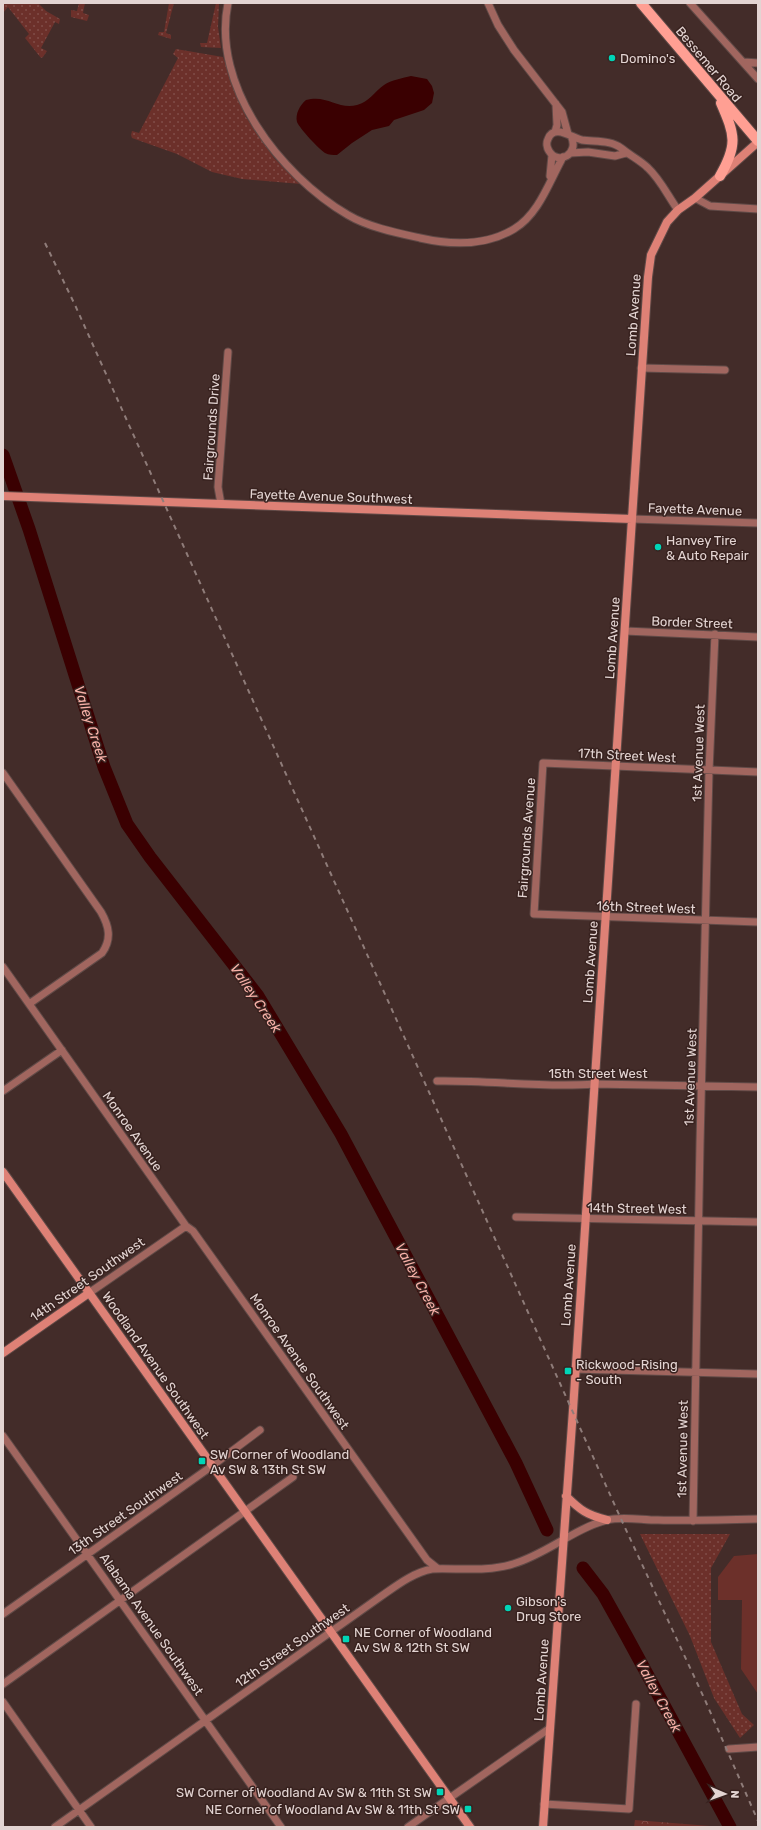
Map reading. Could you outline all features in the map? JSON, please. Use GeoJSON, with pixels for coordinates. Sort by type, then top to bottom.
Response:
{"type":"FeatureCollection","features":[{"type":"Feature","properties":{"kind":"main road","name":"Bessemer Road"},"geometry":{"type":"LineString","coordinates":[[641,3],[758,142]]}},
{"type":"Feature","properties":{"kind":"main road"},"geometry":{"type":"LineString","coordinates":[[716,92],[731,125],[734,140],[732,154],[720,176]]}},
{"type":"Feature","properties":{"kind":"main road","name":"Lomb Avenue"},"geometry":{"type":"LineString","coordinates":[[543,1827],[564,1538],[574,1369],[648,277],[651,255],[667,222],[678,210],[695,198],[758,142]]}},
{"type":"Feature","properties":{"kind":"main road","name":"Fayette Avenue Southwest"},"geometry":{"type":"LineString","coordinates":[[3,496],[632,519]]}},
{"type":"Feature","properties":{"kind":"main road","name":"Woodland Avenue Southwest"},"geometry":{"type":"LineString","coordinates":[[3,1172],[470,1827]]}},
{"type":"Feature","properties":{"kind":"main road","name":"14th Street Southwest"},"geometry":{"type":"LineString","coordinates":[[3,1353],[89,1292]]}},
{"type":"Feature","properties":{"kind":"main road"},"geometry":{"type":"LineString","coordinates":[[566,1496],[583,1512],[591,1516],[607,1520]]}},
{"type":"Feature","properties":{"kind":"street"},"geometry":{"type":"LineString","coordinates":[[228,3],[225,18],[228,55],[238,89],[251,117],[271,147],[294,173],[320,196],[349,216],[393,233],[435,242],[465,243],[496,237],[514,228],[534,212],[563,157],[570,153],[588,152],[615,156],[626,153]]}},
{"type":"Feature","properties":{"kind":"street"},"geometry":{"type":"LineString","coordinates":[[225,18],[233,3]]}},
{"type":"Feature","properties":{"kind":"street"},"geometry":{"type":"LineString","coordinates":[[488,3],[498,25],[514,50],[562,112],[573,145],[570,153]]}},
{"type":"Feature","properties":{"kind":"street"},"geometry":{"type":"LineString","coordinates":[[690,3],[758,79]]}},
{"type":"Feature","properties":{"kind":"street"},"geometry":{"type":"LineString","coordinates":[[744,62],[758,63]]}},
{"type":"Feature","properties":{"kind":"street"},"geometry":{"type":"LineString","coordinates":[[555,132],[557,125],[556,104]]}},
{"type":"Feature","properties":{"kind":"street"},"geometry":{"type":"LineString","coordinates":[[548,186],[552,155],[547,148],[547,141],[549,136],[560,131],[581,140],[611,143],[620,147],[648,168],[678,210]]}},
{"type":"Feature","properties":{"kind":"street"},"geometry":{"type":"LineString","coordinates":[[552,155],[563,157]]}},
{"type":"Feature","properties":{"kind":"street"},"geometry":{"type":"LineString","coordinates":[[695,198],[710,206],[758,209]]}},
{"type":"Feature","properties":{"kind":"street","name":"Fairgrounds Drive"},"geometry":{"type":"LineString","coordinates":[[221,504],[218,487],[228,352]]}},
{"type":"Feature","properties":{"kind":"street"},"geometry":{"type":"LineString","coordinates":[[641,368],[725,370]]}},
{"type":"Feature","properties":{"kind":"street","name":"Fayette Avenue"},"geometry":{"type":"LineString","coordinates":[[632,519],[758,523]]}},
{"type":"Feature","properties":{"kind":"street","name":"Border Street"},"geometry":{"type":"LineString","coordinates":[[625,631],[758,637]]}},
{"type":"Feature","properties":{"kind":"street","name":"1st Avenue West"},"geometry":{"type":"LineString","coordinates":[[693,1520],[698,1221],[709,771],[715,634]]}},
{"type":"Feature","properties":{"kind":"street","name":"17th Street West"},"geometry":{"type":"LineString","coordinates":[[543,763],[758,772]]}},
{"type":"Feature","properties":{"kind":"street","name":"Fairgrounds Avenue"},"geometry":{"type":"LineString","coordinates":[[534,914],[543,763]]}},
{"type":"Feature","properties":{"kind":"street"},"geometry":{"type":"LineString","coordinates":[[3,774],[107,921],[109,935],[106,947],[102,952],[29,1004]]}},
{"type":"Feature","properties":{"kind":"street","name":"16th Street West"},"geometry":{"type":"LineString","coordinates":[[534,914],[605,918],[758,922]]}},
{"type":"Feature","properties":{"kind":"street"},"geometry":{"type":"LineString","coordinates":[[3,967],[62,1050],[3,1091]]}},
{"type":"Feature","properties":{"kind":"street","name":"Monroe Avenue"},"geometry":{"type":"LineString","coordinates":[[62,1050],[186,1226]]}},
{"type":"Feature","properties":{"kind":"street","name":"15th Street West"},"geometry":{"type":"LineString","coordinates":[[438,1081],[474,1080],[574,1085],[594,1084],[758,1087]]}},
{"type":"Feature","properties":{"kind":"street","name":"14th Street West"},"geometry":{"type":"LineString","coordinates":[[516,1216],[585,1219],[758,1222]]}},
{"type":"Feature","properties":{"kind":"street","name":"14th Street Southwest"},"geometry":{"type":"LineString","coordinates":[[89,1292],[186,1226]]}},
{"type":"Feature","properties":{"kind":"street","name":"Monroe Avenue Southwest"},"geometry":{"type":"LineString","coordinates":[[186,1226],[193,1231],[427,1560],[438,1568]]}},
{"type":"Feature","properties":{"kind":"street"},"geometry":{"type":"LineString","coordinates":[[574,1369],[695,1371],[758,1374]]}},
{"type":"Feature","properties":{"kind":"street","name":"13th Street Southwest"},"geometry":{"type":"LineString","coordinates":[[3,1614],[212,1466],[260,1430]]}},
{"type":"Feature","properties":{"kind":"street","name":"Alabama Avenue Southwest"},"geometry":{"type":"LineString","coordinates":[[3,1436],[281,1827]]}},
{"type":"Feature","properties":{"kind":"street"},"geometry":{"type":"LineString","coordinates":[[3,1684],[293,1476]]}},
{"type":"Feature","properties":{"kind":"street","name":"12th Street Southwest"},"geometry":{"type":"LineString","coordinates":[[55,1827],[410,1576],[423,1571],[438,1568],[490,1567],[514,1564],[541,1552],[564,1538],[607,1520],[621,1518],[693,1520],[758,1519]]}},
{"type":"Feature","properties":{"kind":"street"},"geometry":{"type":"LineString","coordinates":[[3,1702],[91,1827]]}},
{"type":"Feature","properties":{"kind":"street"},"geometry":{"type":"LineString","coordinates":[[544,1804],[630,1809],[636,1704]]}},
{"type":"Feature","properties":{"kind":"street"},"geometry":{"type":"LineString","coordinates":[[408,1827],[550,1728]]}},
{"type":"Feature","properties":{"kind":"street"},"geometry":{"type":"LineString","coordinates":[[729,1749],[758,1747]]}},
{"type":"Feature","properties":{"kind":"green space"},"geometry":{"type":"Polygon","coordinates":[[[3,3],[38,3],[46,11],[60,19],[59,24],[55,22],[41,48],[47,51],[43,57],[41,58],[25,38],[29,34],[8,7],[3,13],[3,3]]]}},
{"type":"Feature","properties":{"kind":"green space"},"geometry":{"type":"Polygon","coordinates":[[[79,3],[85,3],[83,13],[89,15],[87,21],[71,17],[71,10],[77,11],[79,3]]]}},
{"type":"Feature","properties":{"kind":"green space"},"geometry":{"type":"Polygon","coordinates":[[[169,3],[174,3],[166,33],[171,35],[171,39],[158,35],[159,32],[164,32],[169,3]]]}},
{"type":"Feature","properties":{"kind":"green space"},"geometry":{"type":"Polygon","coordinates":[[[216,3],[219,3],[218,27],[221,48],[201,47],[200,43],[207,43],[216,3]]]}},
{"type":"Feature","properties":{"kind":"green space"},"geometry":{"type":"Polygon","coordinates":[[[176,49],[223,57],[246,117],[274,158],[301,184],[242,179],[212,172],[177,154],[132,138],[132,131],[139,133],[178,58],[173,54],[176,49]]]}},
{"type":"Feature","properties":{"kind":"green space"},"geometry":{"type":"Polygon","coordinates":[[[640,1534],[730,1534],[711,1568],[711,1642],[742,1714],[754,1725],[740,1738],[714,1698],[690,1636],[640,1534]]]}},
{"type":"Feature","properties":{"kind":"green space"},"geometry":{"type":"Polygon","coordinates":[[[758,1554],[758,1694],[741,1669],[742,1600],[718,1600],[718,1577],[734,1556],[758,1554]]]}},
{"type":"Feature","properties":{"kind":"green space"},"geometry":{"type":"Polygon","coordinates":[[[635,1820],[710,1826],[710,1827],[634,1827],[635,1820]]]}},
{"type":"Feature","properties":{"kind":"shaded area"},"geometry":{"type":"Polygon","coordinates":[[[411,76],[427,79],[432,86],[434,93],[432,103],[424,110],[394,120],[389,126],[372,130],[337,155],[328,154],[322,151],[297,122],[298,110],[306,100],[320,99],[350,106],[357,105],[361,104],[372,96],[387,83],[411,76]]]}},
{"type":"Feature","properties":{"kind":"waterway","name":"Valley Creek"},"geometry":{"type":"LineString","coordinates":[[3,455],[29,529],[104,767],[127,824],[150,857],[258,996],[341,1134],[516,1463],[547,1530]]}},
{"type":"Feature","properties":{"kind":"waterway","name":"Valley Creek"},"geometry":{"type":"LineString","coordinates":[[583,1568],[603,1594],[730,1827]]}},
{"type":"Feature","properties":{"kind":"railway"},"geometry":{"type":"LineString","coordinates":[[45,243],[75,305],[621,1519],[705,1700],[758,1821]]}},
{"type":"Feature","properties":{"kind":"place","name":"Domino's"},"geometry":{"type":"Point","coordinates":[612,58]}},
{"type":"Feature","properties":{"kind":"place","name":"Hanvey Tire & Auto Repair"},"geometry":{"type":"Point","coordinates":[658,547]}},
{"type":"Feature","properties":{"kind":"place","name":"Rickwood-Rising - South"},"geometry":{"type":"Point","coordinates":[568,1371]}},
{"type":"Feature","properties":{"kind":"place","name":"SW Corner of Woodland Av SW & 13th St SW"},"geometry":{"type":"Point","coordinates":[202,1461]}},
{"type":"Feature","properties":{"kind":"place","name":"Gibson's Drug Store"},"geometry":{"type":"Point","coordinates":[508,1608]}},
{"type":"Feature","properties":{"kind":"place","name":"NE Corner of Woodland Av SW & 12th St SW"},"geometry":{"type":"Point","coordinates":[346,1639]}},
{"type":"Feature","properties":{"kind":"place","name":"SW Corner of Woodland Av SW & 11th St SW"},"geometry":{"type":"Point","coordinates":[440,1792]}},
{"type":"Feature","properties":{"kind":"place","name":"NE Corner of Woodland Av SW & 11th St SW"},"geometry":{"type":"Point","coordinates":[468,1809]}}]}
